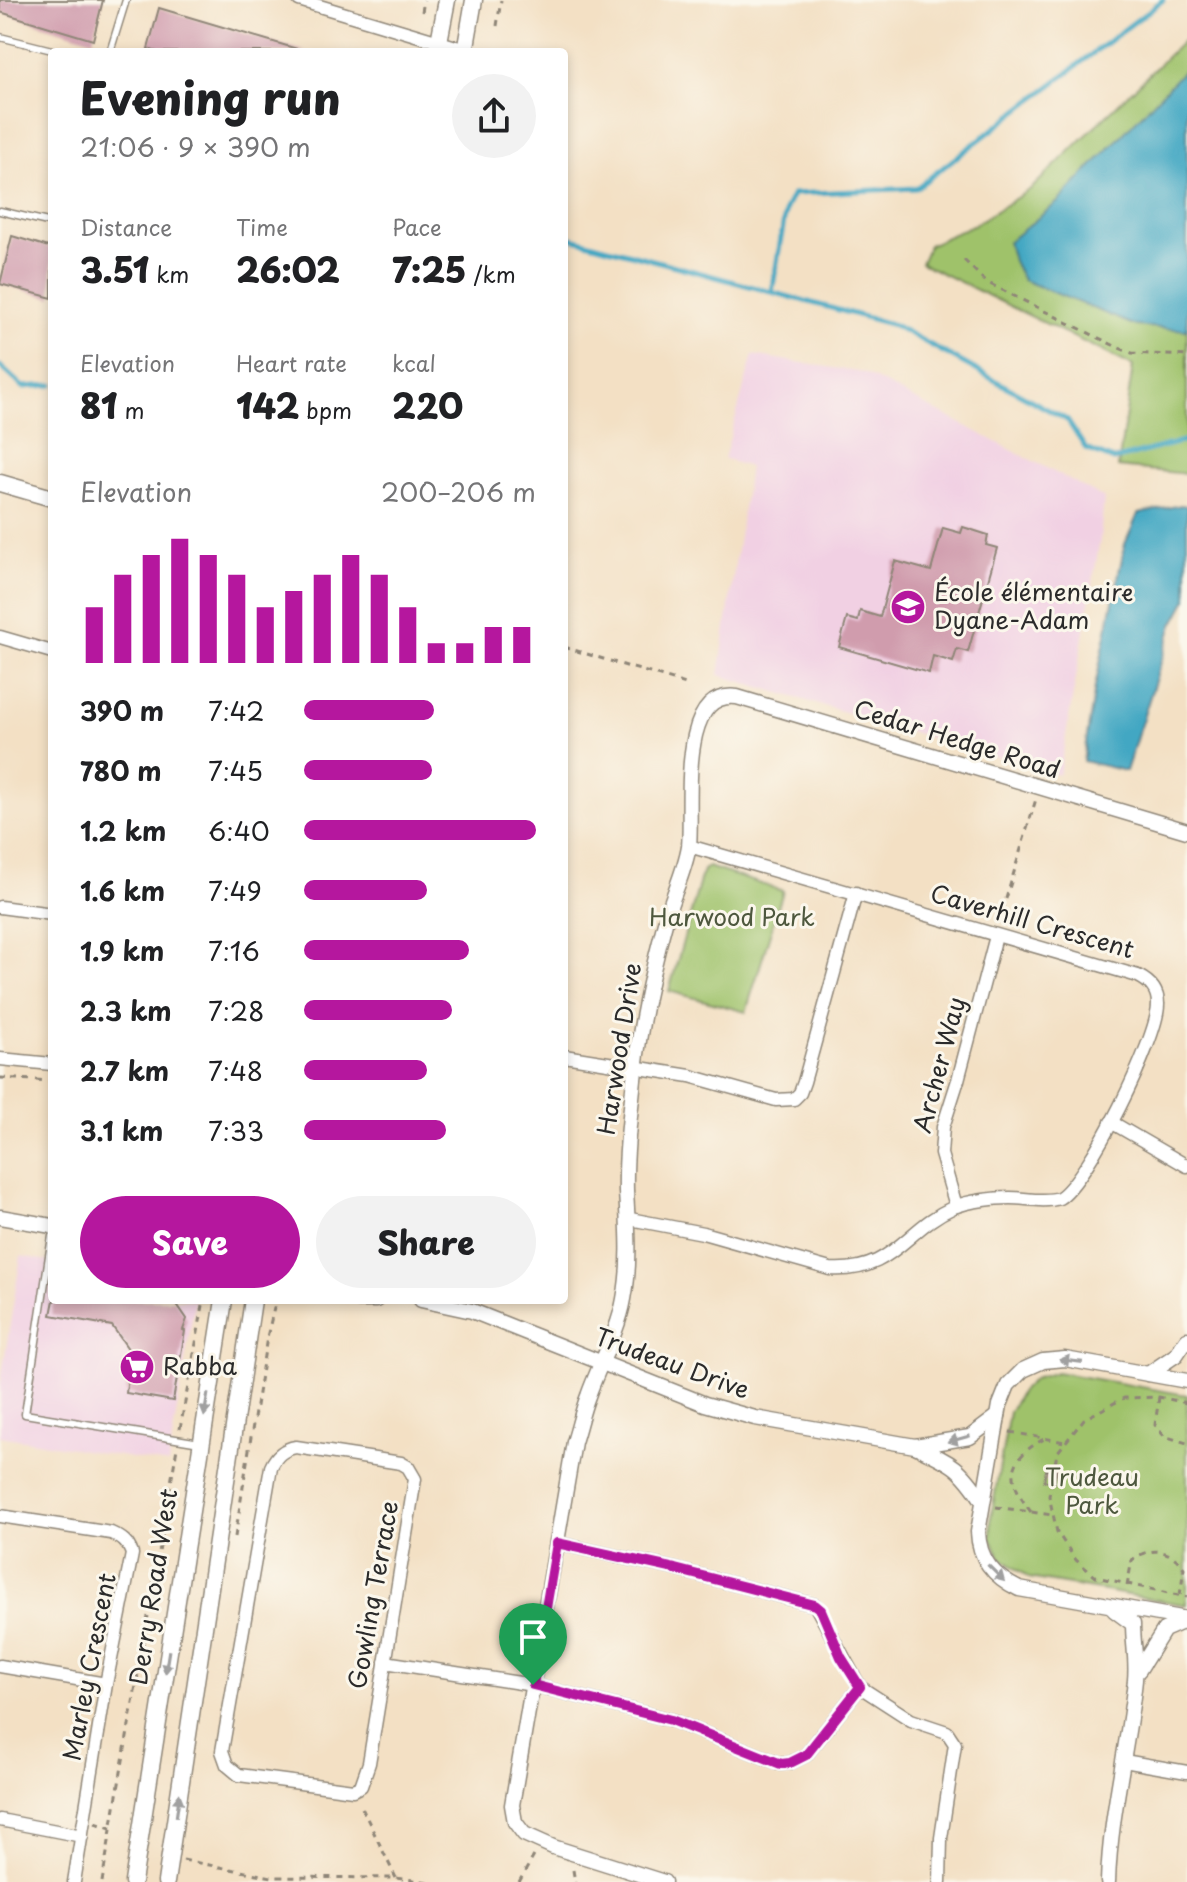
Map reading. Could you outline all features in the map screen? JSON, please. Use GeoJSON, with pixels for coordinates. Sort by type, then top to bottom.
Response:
{"type":"FeatureCollection","features":[{"type":"Feature","properties":{"kind":"main road"},"geometry":{"type":"LineString","coordinates":[[438,47],[440,2]]}},
{"type":"Feature","properties":{"kind":"main road"},"geometry":{"type":"LineString","coordinates":[[466,48],[481,5]]}},
{"type":"Feature","properties":{"kind":"main road"},"geometry":{"type":"LineString","coordinates":[[0,483],[48,497]]}},
{"type":"Feature","properties":{"kind":"main road","name":"Derry Road West"},"geometry":{"type":"LineString","coordinates":[[133,1882],[223,1304]]}},
{"type":"Feature","properties":{"kind":"main road"},"geometry":{"type":"LineString","coordinates":[[166,1882],[252,1304]]}},
{"type":"Feature","properties":{"kind":"street"},"geometry":{"type":"LineString","coordinates":[[307,1],[438,47]]}},
{"type":"Feature","properties":{"kind":"street"},"geometry":{"type":"LineString","coordinates":[[0,637],[48,651]]}},
{"type":"Feature","properties":{"kind":"street","name":"Cedar Hedge Road"},"geometry":{"type":"LineString","coordinates":[[714,701],[725,696],[737,697],[1187,831]]}},
{"type":"Feature","properties":{"kind":"street","name":"Harwood Drive"},"geometry":{"type":"LineString","coordinates":[[538,1840],[524,1834],[515,1822],[512,1805],[574,1442],[587,1397],[624,1303],[630,1219],[626,1192],[627,1149],[636,1067],[656,954],[689,846],[692,757],[703,713],[714,701]]}},
{"type":"Feature","properties":{"kind":"street","name":"Caverhill Crescent"},"geometry":{"type":"LineString","coordinates":[[630,1219],[692,1230],[830,1269],[846,1270],[864,1268],[880,1261],[922,1227],[956,1206],[1007,1198],[1059,1198],[1073,1186],[1111,1122],[1142,1060],[1158,1005],[1156,993],[1148,981],[1138,976],[689,846]]}},
{"type":"Feature","properties":{"kind":"street"},"geometry":{"type":"LineString","coordinates":[[568,1057],[690,1076],[776,1100],[794,1099],[804,1082],[856,893]]}},
{"type":"Feature","properties":{"kind":"street"},"geometry":{"type":"LineString","coordinates":[[0,907],[48,913]]}},
{"type":"Feature","properties":{"kind":"street","name":"Archer Way"},"geometry":{"type":"LineString","coordinates":[[956,1206],[941,1154],[943,1127],[996,936]]}},
{"type":"Feature","properties":{"kind":"street"},"geometry":{"type":"LineString","coordinates":[[0,1059],[48,1064]]}},
{"type":"Feature","properties":{"kind":"street"},"geometry":{"type":"LineString","coordinates":[[1111,1122],[1187,1166]]}},
{"type":"Feature","properties":{"kind":"street"},"geometry":{"type":"LineString","coordinates":[[0,1217],[48,1225]]}},
{"type":"Feature","properties":{"kind":"street","name":"Trudeau Drive"},"geometry":{"type":"LineString","coordinates":[[440,1304],[472,1311],[705,1404],[743,1414],[915,1446],[931,1446],[970,1437],[998,1416]]}},
{"type":"Feature","properties":{"kind":"street"},"geometry":{"type":"LineString","coordinates":[[1148,1374],[1176,1355],[1187,1339]]}},
{"type":"Feature","properties":{"kind":"street"},"geometry":{"type":"LineString","coordinates":[[1185,1387],[1148,1374],[1065,1359],[1043,1361],[1023,1370],[1008,1385],[998,1416],[989,1504],[979,1545],[988,1566],[996,1575],[1019,1589],[1187,1620]]}},
{"type":"Feature","properties":{"kind":"street","name":"Trudeau Drive"},"geometry":{"type":"LineString","coordinates":[[915,1446],[955,1466],[971,1480],[989,1504]]}},
{"type":"Feature","properties":{"kind":"street","name":"Gowling Terrace"},"geometry":{"type":"LineString","coordinates":[[289,1448],[401,1463],[413,1473],[415,1488],[385,1662],[369,1763],[361,1786],[343,1791],[239,1775],[224,1760],[222,1751],[271,1467],[275,1458],[289,1448]]}},
{"type":"Feature","properties":{"kind":"street","name":"Marley Crescent"},"geometry":{"type":"LineString","coordinates":[[0,1516],[111,1533],[129,1545],[132,1566],[106,1684],[74,1882]]}},
{"type":"Feature","properties":{"kind":"street"},"geometry":{"type":"LineString","coordinates":[[557,1543],[675,1569],[815,1605],[821,1610],[841,1657],[860,1687],[911,1720],[947,1732],[955,1744],[941,1838],[940,1882]]}},
{"type":"Feature","properties":{"kind":"street"},"geometry":{"type":"LineString","coordinates":[[1107,1605],[1133,1624],[1136,1645],[1136,1678],[1111,1825],[1108,1882]]}},
{"type":"Feature","properties":{"kind":"street"},"geometry":{"type":"LineString","coordinates":[[1136,1678],[1145,1657],[1164,1630],[1187,1620]]}},
{"type":"Feature","properties":{"kind":"street"},"geometry":{"type":"LineString","coordinates":[[385,1662],[533,1685],[671,1720],[781,1764],[806,1755],[860,1687]]}},
{"type":"Feature","properties":{"kind":"street"},"geometry":{"type":"LineString","coordinates":[[0,1666],[106,1684]]}},
{"type":"Feature","properties":{"kind":"street"},"geometry":{"type":"LineString","coordinates":[[1124,1761],[1187,1772]]}},
{"type":"Feature","properties":{"kind":"street"},"geometry":{"type":"LineString","coordinates":[[0,1820],[82,1836]]}},
{"type":"Feature","properties":{"kind":"street"},"geometry":{"type":"LineString","coordinates":[[538,1840],[664,1882]]}},
{"type":"Feature","properties":{"kind":"lane"},"geometry":{"type":"LineString","coordinates":[[111,48],[126,0]]}},
{"type":"Feature","properties":{"kind":"lane"},"geometry":{"type":"LineString","coordinates":[[0,37],[48,49]]}},
{"type":"Feature","properties":{"kind":"lane"},"geometry":{"type":"LineString","coordinates":[[0,211],[48,222]]}},
{"type":"Feature","properties":{"kind":"lane"},"geometry":{"type":"LineString","coordinates":[[48,1262],[25,1414],[200,1443]]}},
{"type":"Feature","properties":{"kind":"path"},"geometry":{"type":"LineString","coordinates":[[497,26],[501,0]]}},
{"type":"Feature","properties":{"kind":"path"},"geometry":{"type":"LineString","coordinates":[[422,12],[424,1],[440,2]]}},
{"type":"Feature","properties":{"kind":"path"},"geometry":{"type":"LineString","coordinates":[[481,5],[499,12]]}},
{"type":"Feature","properties":{"kind":"path"},"geometry":{"type":"LineString","coordinates":[[964,260],[986,282],[1119,348],[1132,353],[1187,356]]}},
{"type":"Feature","properties":{"kind":"path"},"geometry":{"type":"LineString","coordinates":[[568,648],[689,685]]}},
{"type":"Feature","properties":{"kind":"path"},"geometry":{"type":"LineString","coordinates":[[996,936],[1040,787]]}},
{"type":"Feature","properties":{"kind":"path"},"geometry":{"type":"LineString","coordinates":[[0,1078],[48,1081]]}},
{"type":"Feature","properties":{"kind":"path"},"geometry":{"type":"LineString","coordinates":[[102,1882],[203,1304]]}},
{"type":"Feature","properties":{"kind":"path"},"geometry":{"type":"LineString","coordinates":[[1185,1387],[1185,1402],[1159,1397],[1124,1398],[1084,1419],[1057,1453],[1049,1496],[1057,1532],[1076,1560],[1096,1577],[1187,1597]]}},
{"type":"Feature","properties":{"kind":"path"},"geometry":{"type":"LineString","coordinates":[[1159,1397],[1155,1425],[1164,1436],[1187,1443]]}},
{"type":"Feature","properties":{"kind":"path"},"geometry":{"type":"LineString","coordinates":[[1006,1442],[1007,1432],[1065,1442]]}},
{"type":"Feature","properties":{"kind":"path"},"geometry":{"type":"LineString","coordinates":[[1031,1512],[1017,1492],[1013,1473],[1023,1453],[1044,1438]]}},
{"type":"Feature","properties":{"kind":"path"},"geometry":{"type":"LineString","coordinates":[[989,1504],[1053,1515]]}},
{"type":"Feature","properties":{"kind":"path"},"geometry":{"type":"LineString","coordinates":[[1127,1586],[1132,1560],[1150,1550],[1161,1551],[1174,1555],[1184,1568],[1180,1595]]}},
{"type":"Feature","properties":{"kind":"path"},"geometry":{"type":"LineString","coordinates":[[362,1808],[396,1878]]}},
{"type":"Feature","properties":{"kind":"path"},"geometry":{"type":"LineString","coordinates":[[519,1882],[537,1850],[538,1840]]}},
{"type":"Feature","properties":{"kind":"path"},"geometry":{"type":"LineString","coordinates":[[171,1858],[272,1877],[396,1878],[429,1882]]}},
{"type":"Feature","properties":{"kind":"shaded area","name":"École élémentaire Dyane-Adam"},"geometry":{"type":"Polygon","coordinates":[[[753,355],[864,373],[1104,498],[1100,540],[1059,775],[719,675],[749,467],[724,459],[753,355]]]}},
{"type":"Feature","properties":{"kind":"shaded area"},"geometry":{"type":"Polygon","coordinates":[[[21,1256],[48,1261],[48,1304],[194,1304],[168,1464],[0,1436],[0,1386],[21,1256]]]}},
{"type":"Feature","properties":{"kind":"green space"},"geometry":{"type":"Polygon","coordinates":[[[1187,37],[1187,474],[1118,467],[1133,366],[921,263],[929,245],[975,224],[1032,188],[1187,37]]]}},
{"type":"Feature","properties":{"kind":"green space","name":"Harwood Park"},"geometry":{"type":"Polygon","coordinates":[[[708,867],[783,891],[746,1012],[669,991],[703,870],[708,867]]]}},
{"type":"Feature","properties":{"kind":"green space","name":"Trudeau Park"},"geometry":{"type":"Polygon","coordinates":[[[1056,1372],[1187,1395],[1187,1605],[1029,1578],[1001,1558],[991,1539],[991,1517],[1009,1412],[1021,1391],[1034,1379],[1056,1372]]]}},
{"type":"Feature","properties":{"kind":"water"},"geometry":{"type":"Polygon","coordinates":[[[1187,67],[1187,330],[1136,326],[1023,280],[1008,242],[1058,202],[1187,67]]]}},
{"type":"Feature","properties":{"kind":"water"},"geometry":{"type":"Polygon","coordinates":[[[1187,506],[1187,599],[1173,625],[1126,771],[1083,761],[1125,544],[1138,514],[1187,506]]]}},
{"type":"Feature","properties":{"kind":"building"},"geometry":{"type":"Polygon","coordinates":[[[0,0],[103,0],[93,40],[0,12],[0,0]]]}},
{"type":"Feature","properties":{"kind":"building"},"geometry":{"type":"Polygon","coordinates":[[[159,8],[294,48],[148,48],[159,8]]]}},
{"type":"Feature","properties":{"kind":"building"},"geometry":{"type":"Polygon","coordinates":[[[12,236],[48,247],[48,297],[0,284],[12,236]]]}},
{"type":"Feature","properties":{"kind":"building"},"geometry":{"type":"Polygon","coordinates":[[[963,527],[988,535],[986,545],[997,548],[968,652],[957,649],[953,662],[933,656],[929,673],[839,647],[847,618],[858,621],[860,611],[880,617],[895,561],[931,571],[943,528],[961,533],[963,527]]]}},
{"type":"Feature","properties":{"kind":"building"},"geometry":{"type":"Polygon","coordinates":[[[53,1304],[177,1304],[187,1319],[173,1401],[126,1393],[131,1353],[112,1326],[51,1315],[53,1304]]]}},
{"type":"Feature","properties":{"kind":"building"},"geometry":{"type":"Polygon","coordinates":[[[1046,1470],[1056,1471],[1055,1483],[1044,1481],[1046,1470]]]}},
{"type":"Feature","properties":{"kind":"waterway"},"geometry":{"type":"LineString","coordinates":[[772,292],[786,208],[793,194],[916,188],[1163,0]]}},
{"type":"Feature","properties":{"kind":"waterway"},"geometry":{"type":"LineString","coordinates":[[568,237],[894,325],[1067,420],[1086,449],[1114,460],[1187,440]]}},
{"type":"Feature","properties":{"kind":"waterway"},"geometry":{"type":"LineString","coordinates":[[0,366],[23,387],[48,385]]}},
{"type":"Feature","properties":{"kind":"place","name":"École élémentaire Dyane-Adam"},"geometry":{"type":"Point","coordinates":[908,607]}},
{"type":"Feature","properties":{"kind":"place","name":"Rabba"},"geometry":{"type":"Point","coordinates":[137,1367]}},
{"type":"Feature","properties":{"kind":"route"},"geometry":{"type":"LineString","coordinates":[[557,1543],[807,1601],[821,1610],[841,1657],[860,1687],[806,1755],[781,1764],[671,1720],[533,1685],[557,1543]]}}]}
